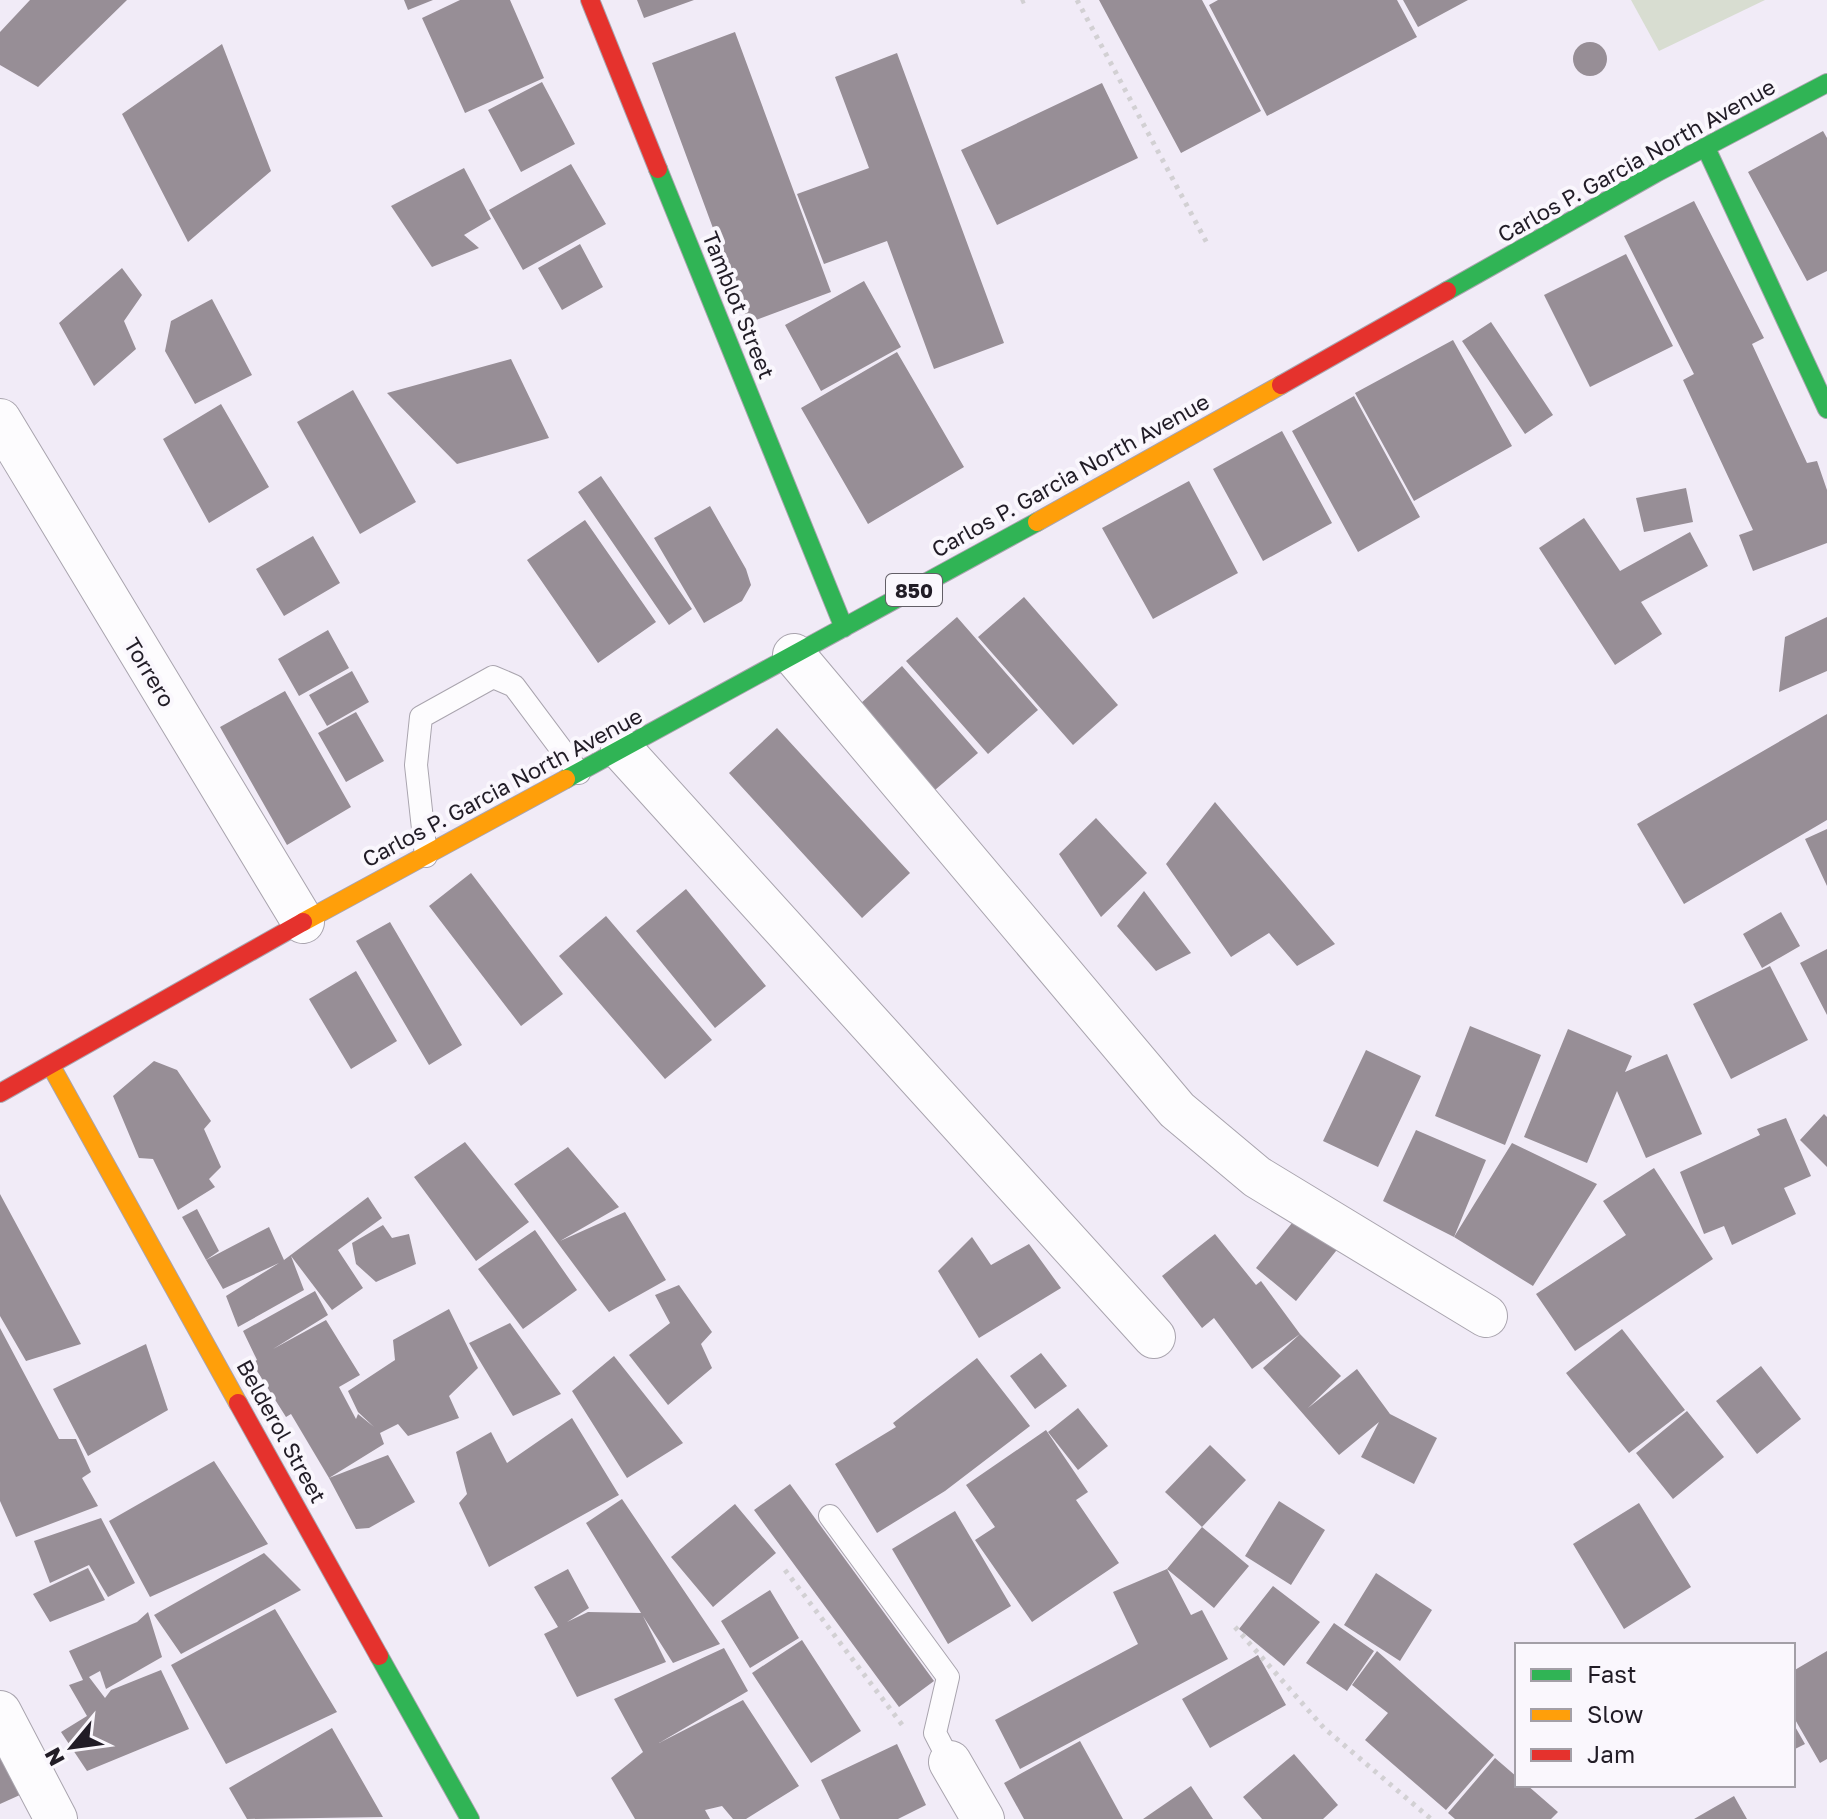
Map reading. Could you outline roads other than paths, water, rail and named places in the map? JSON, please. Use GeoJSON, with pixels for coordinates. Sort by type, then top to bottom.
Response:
{"type":"FeatureCollection","features":[{"type":"Feature","properties":{"kind":"main road","name":"Tamblot Street"},"geometry":{"type":"LineString","coordinates":[[590,0],[844,628]]}},
{"type":"Feature","properties":{"kind":"main road","name":"Carlos P. Garcia North Avenue"},"geometry":{"type":"LineString","coordinates":[[0,1093],[303,922],[844,628],[1827,83]]}},
{"type":"Feature","properties":{"kind":"main road"},"geometry":{"type":"LineString","coordinates":[[1706,148],[1827,409]]}},
{"type":"Feature","properties":{"kind":"main road","name":"Belderol Street"},"geometry":{"type":"LineString","coordinates":[[51,1066],[470,1819]]}},
{"type":"Feature","properties":{"kind":"street","name":"Torrero"},"geometry":{"type":"LineString","coordinates":[[0,420],[303,922]]}},
{"type":"Feature","properties":{"kind":"street"},"geometry":{"type":"LineString","coordinates":[[794,655],[1177,1110],[1257,1177],[1486,1316]]}},
{"type":"Feature","properties":{"kind":"street"},"geometry":{"type":"LineString","coordinates":[[622,750],[1154,1337]]}},
{"type":"Feature","properties":{"kind":"street"},"geometry":{"type":"LineString","coordinates":[[0,1712],[56,1819]]}},
{"type":"Feature","properties":{"kind":"street"},"geometry":{"type":"LineString","coordinates":[[942,1747],[983,1819]]}},
{"type":"Feature","properties":{"kind":"lane"},"geometry":{"type":"LineString","coordinates":[[426,856],[416,765],[421,717],[493,677],[514,686],[579,773]]}},
{"type":"Feature","properties":{"kind":"lane"},"geometry":{"type":"LineString","coordinates":[[830,1516],[948,1677],[942,1747]]}}]}
